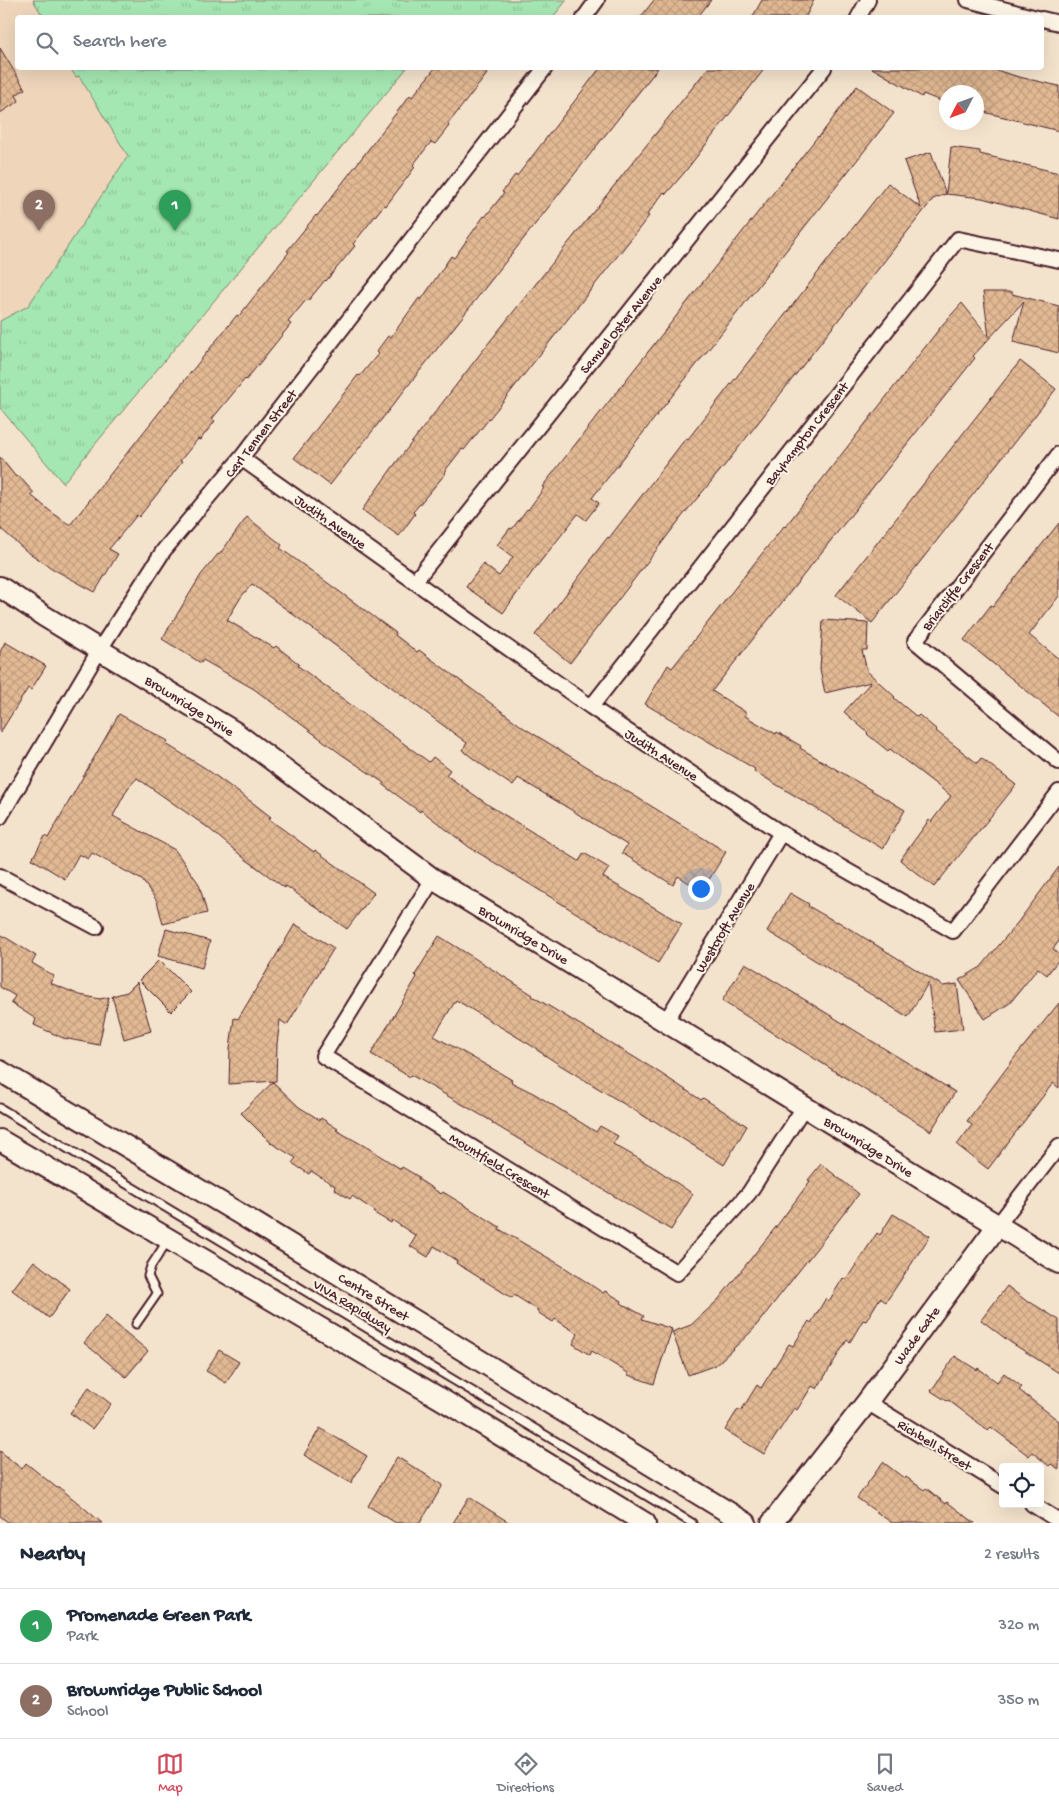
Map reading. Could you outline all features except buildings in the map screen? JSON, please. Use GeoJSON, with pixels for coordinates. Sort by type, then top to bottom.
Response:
{"type":"FeatureCollection","features":[{"type":"Feature","properties":{"kind":"street"},"geometry":{"type":"LineString","coordinates":[[586,15],[598,0]]}},
{"type":"Feature","properties":{"kind":"street"},"geometry":{"type":"LineString","coordinates":[[860,15],[868,0]]}},
{"type":"Feature","properties":{"kind":"street"},"geometry":{"type":"LineString","coordinates":[[968,0],[1026,15]]}},
{"type":"Feature","properties":{"kind":"street"},"geometry":{"type":"LineString","coordinates":[[1044,19],[1059,23]]}},
{"type":"Feature","properties":{"kind":"street","name":"Carl Tennen Street"},"geometry":{"type":"LineString","coordinates":[[0,817],[100,649],[164,550],[241,458],[543,70]]}},
{"type":"Feature","properties":{"kind":"street","name":"Samuel Oster Avenue"},"geometry":{"type":"LineString","coordinates":[[415,581],[822,70]]}},
{"type":"Feature","properties":{"kind":"street","name":"Bayhampton Crescent"},"geometry":{"type":"LineString","coordinates":[[590,707],[958,239],[1059,260]]}},
{"type":"Feature","properties":{"kind":"street","name":"Briarcliffe Crescent"},"geometry":{"type":"LineString","coordinates":[[1059,454],[915,641],[1059,762]]}},
{"type":"Feature","properties":{"kind":"street","name":"Judith Avenue"},"geometry":{"type":"LineString","coordinates":[[241,458],[590,707],[781,832],[953,931],[1059,792]]}},
{"type":"Feature","properties":{"kind":"street","name":"Brownridge Drive"},"geometry":{"type":"LineString","coordinates":[[0,587],[44,616],[233,731],[433,878],[1059,1263]]}},
{"type":"Feature","properties":{"kind":"street","name":"Westcroft Avenue"},"geometry":{"type":"LineString","coordinates":[[666,1021],[781,832]]}},
{"type":"Feature","properties":{"kind":"street"},"geometry":{"type":"LineString","coordinates":[[0,876],[96,927]]}},
{"type":"Feature","properties":{"kind":"street","name":"Mountfield Crescent"},"geometry":{"type":"LineString","coordinates":[[433,878],[323,1056],[331,1062],[676,1273],[749,1193],[804,1107]]}},
{"type":"Feature","properties":{"kind":"street","name":"Centre Street"},"geometry":{"type":"LineString","coordinates":[[0,1071],[307,1255],[746,1523]]}},
{"type":"Feature","properties":{"kind":"street"},"geometry":{"type":"LineString","coordinates":[[2,1145],[441,1399],[645,1523]]}},
{"type":"Feature","properties":{"kind":"street","name":"Wade Gate"},"geometry":{"type":"LineString","coordinates":[[772,1523],[867,1402],[1059,1146]]}},
{"type":"Feature","properties":{"kind":"street","name":"Richbell Street"},"geometry":{"type":"LineString","coordinates":[[867,1402],[999,1484]]}},
{"type":"Feature","properties":{"kind":"street"},"geometry":{"type":"LineString","coordinates":[[1038,1508],[1059,1521]]}},
{"type":"Feature","properties":{"kind":"lane","name":"VIVA Rapidway"},"geometry":{"type":"LineString","coordinates":[[0,1108],[692,1523]]}},
{"type":"Feature","properties":{"kind":"lane"},"geometry":{"type":"LineString","coordinates":[[136,1324],[157,1294],[148,1276],[151,1266],[168,1240]]}},
{"type":"Feature","properties":{"kind":"shaded area"},"geometry":{"type":"Polygon","coordinates":[[[0,0],[33,0],[43,15],[15,15],[15,70],[75,70],[128,156],[28,306],[0,321],[0,0]]]}},
{"type":"Feature","properties":{"kind":"green space"},"geometry":{"type":"Polygon","coordinates":[[[33,0],[567,0],[554,15],[42,15],[33,0]]]}},
{"type":"Feature","properties":{"kind":"green space"},"geometry":{"type":"Polygon","coordinates":[[[71,70],[405,70],[63,483],[0,408],[0,321],[28,306],[128,156],[79,76],[76,77],[71,70]]]}},
{"type":"Feature","properties":{"kind":"place","name":"Brownridge Public School"},"geometry":{"type":"Point","coordinates":[39,231]}},
{"type":"Feature","properties":{"kind":"place","name":"Promenade Green Park"},"geometry":{"type":"Point","coordinates":[175,231]}}]}
